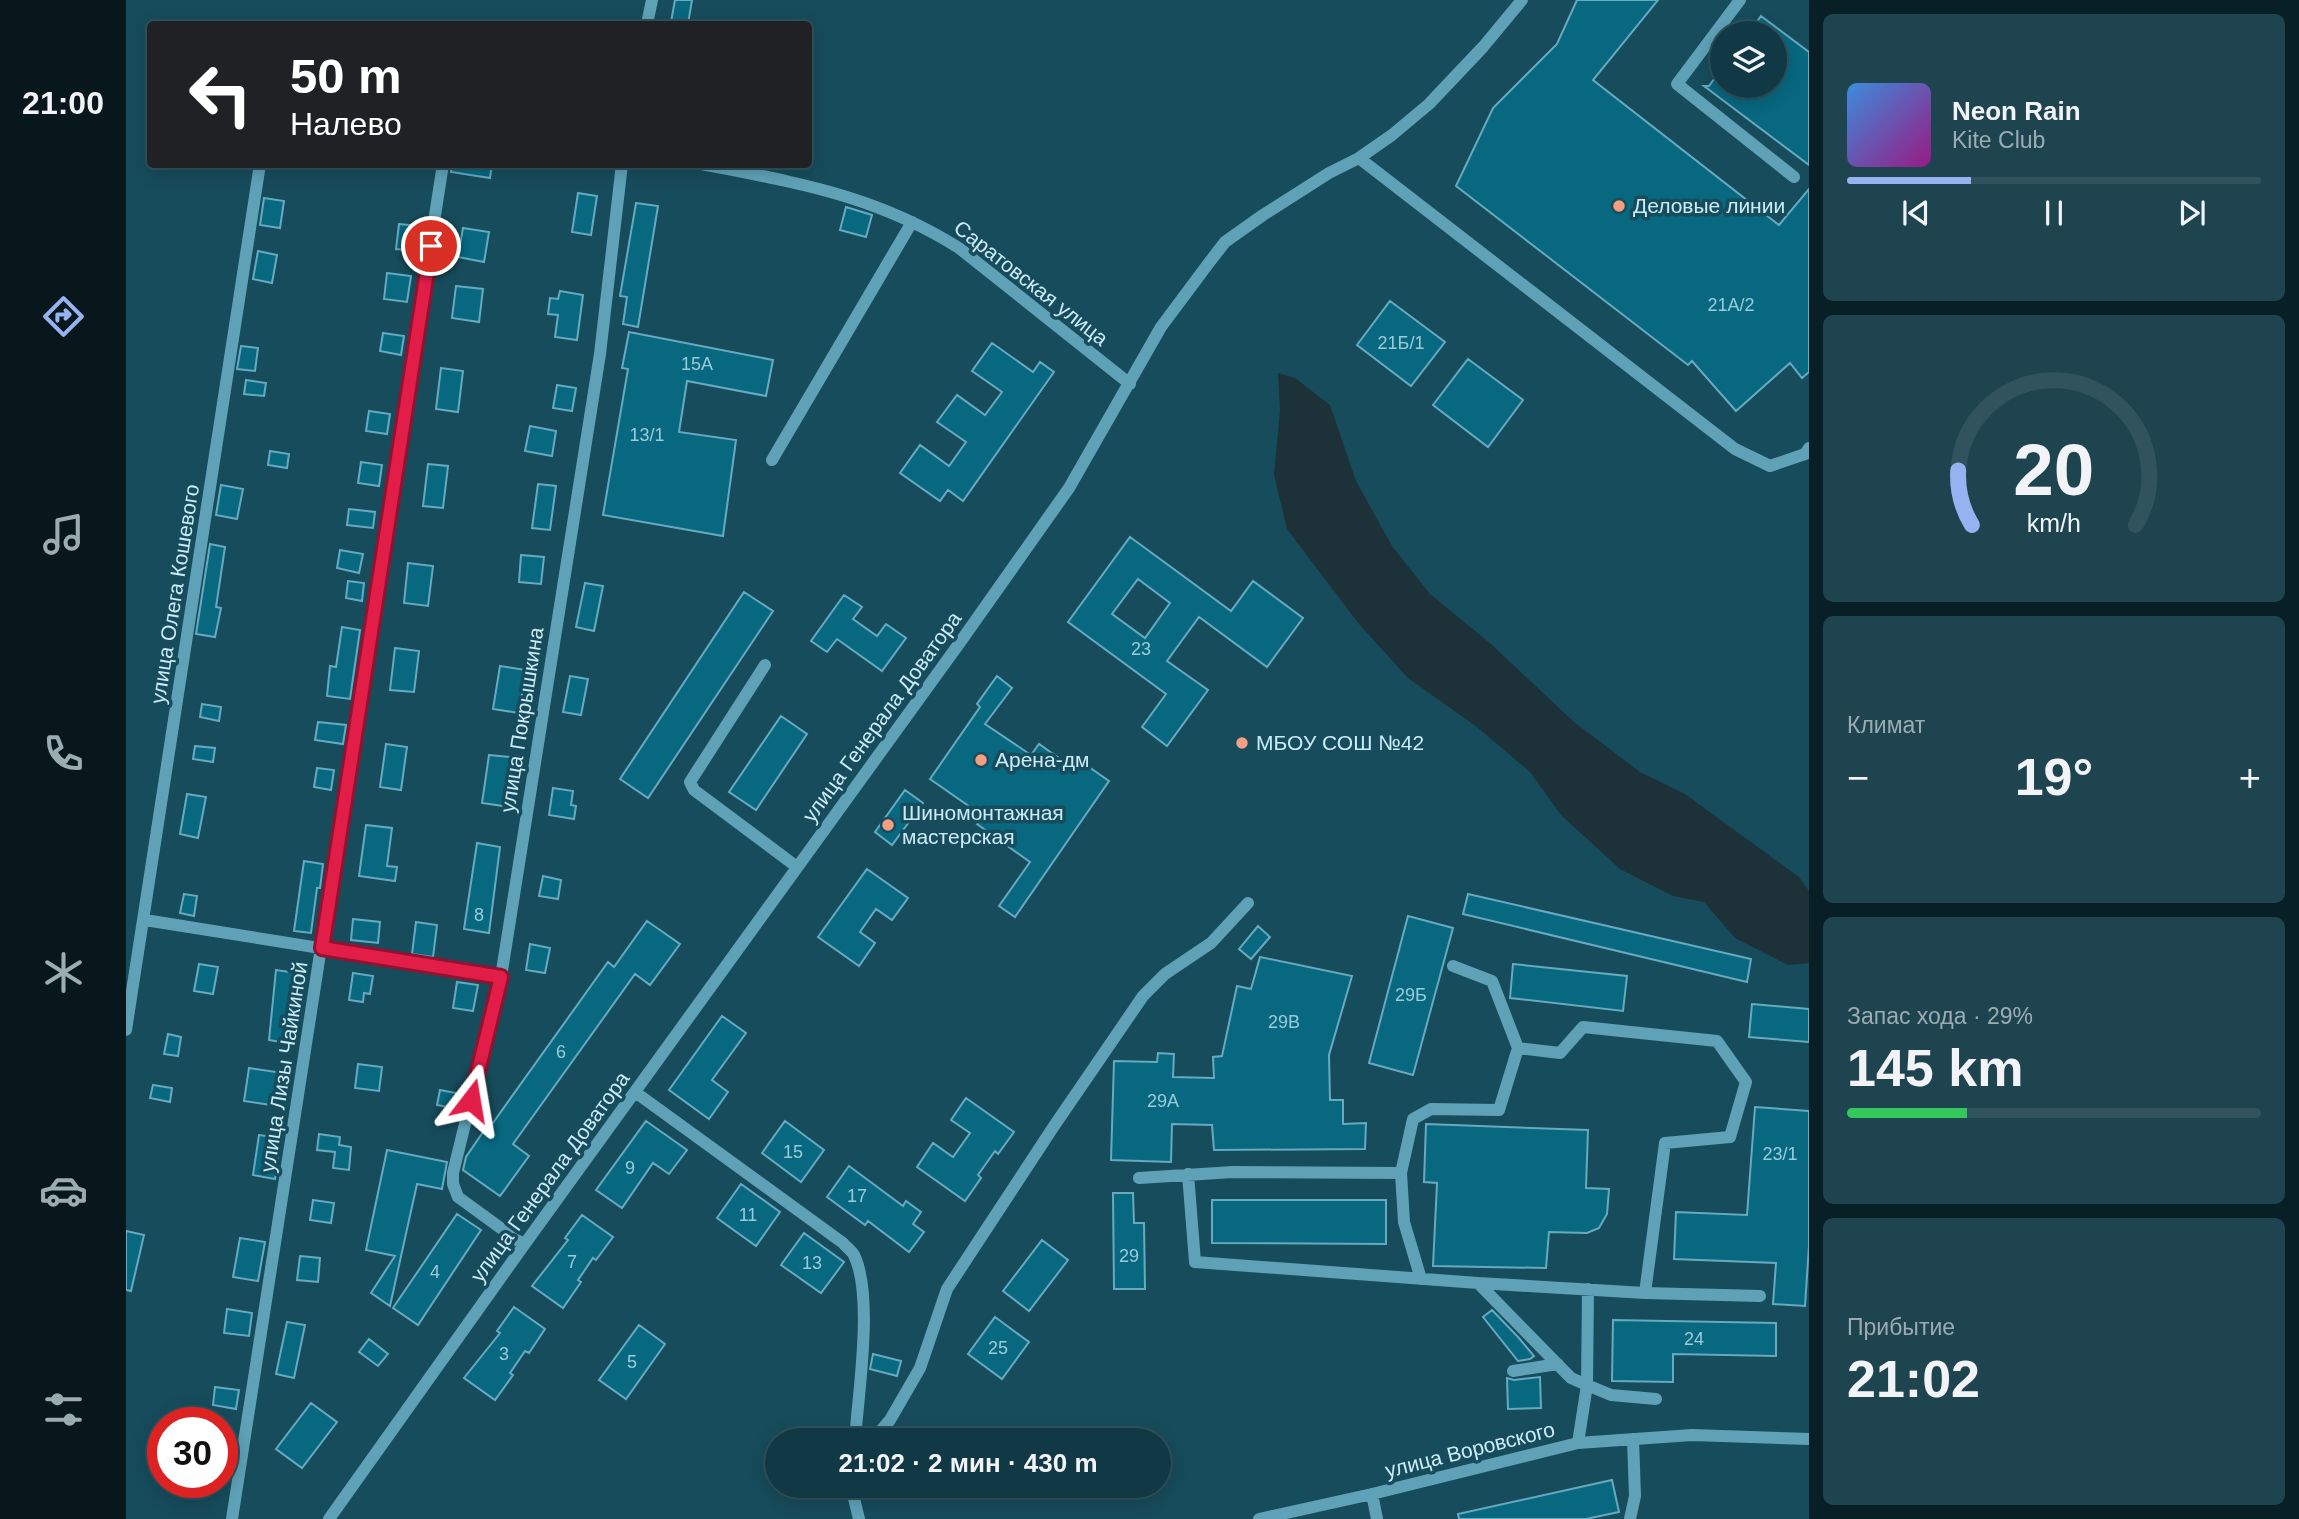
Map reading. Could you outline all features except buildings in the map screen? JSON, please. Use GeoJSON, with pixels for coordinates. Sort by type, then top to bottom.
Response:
{"type":"FeatureCollection","features":[{"type":"Feature","properties":{"kind":"street"},"geometry":{"type":"LineString","coordinates":[[648,21],[652,0]]}},
{"type":"Feature","properties":{"kind":"street","name":"улица Генерала Доватора"},"geometry":{"type":"LineString","coordinates":[[329,1519],[1069,488],[1161,327],[1225,243],[1274,208],[1329,173],[1359,158],[1392,135],[1429,104],[1483,47],[1522,0]]}},
{"type":"Feature","properties":{"kind":"street"},"geometry":{"type":"LineString","coordinates":[[1740,0],[1677,85],[1794,177]]}},
{"type":"Feature","properties":{"kind":"street"},"geometry":{"type":"LineString","coordinates":[[1359,158],[1735,449],[1770,466],[1805,454],[1809,448]]}},
{"type":"Feature","properties":{"kind":"street","name":"улица Олега Кошевого"},"geometry":{"type":"LineString","coordinates":[[126,1030],[259,168]]}},
{"type":"Feature","properties":{"kind":"street","name":"улица Лизы Чайкиной"},"geometry":{"type":"LineString","coordinates":[[232,1519],[442,168]]}},
{"type":"Feature","properties":{"kind":"street","name":"улица Покрышкина"},"geometry":{"type":"LineString","coordinates":[[524,1245],[458,1197],[453,1184],[453,1173],[501,977],[600,354],[622,168]]}},
{"type":"Feature","properties":{"kind":"street","name":"Саратовская улица"},"geometry":{"type":"LineString","coordinates":[[722,168],[823,188],[875,205],[912,222],[959,248],[1130,384]]}},
{"type":"Feature","properties":{"kind":"street"},"geometry":{"type":"LineString","coordinates":[[772,460],[912,222]]}},
{"type":"Feature","properties":{"kind":"street"},"geometry":{"type":"LineString","coordinates":[[765,665],[690,782],[694,790],[797,867]]}},
{"type":"Feature","properties":{"kind":"street"},"geometry":{"type":"LineString","coordinates":[[883,1428],[920,1368],[947,1289],[1129,1016],[1143,996],[1165,974],[1211,943],[1248,903]]}},
{"type":"Feature","properties":{"kind":"street"},"geometry":{"type":"LineString","coordinates":[[145,920],[501,977]]}},
{"type":"Feature","properties":{"kind":"street"},"geometry":{"type":"LineString","coordinates":[[1421,1279],[1404,1222],[1401,1173],[1413,1119],[1431,1109],[1499,1110],[1518,1048],[1492,981],[1453,966]]}},
{"type":"Feature","properties":{"kind":"street"},"geometry":{"type":"LineString","coordinates":[[1518,1048],[1560,1054],[1583,1027],[1717,1041],[1746,1082],[1730,1137],[1665,1143],[1644,1293]]}},
{"type":"Feature","properties":{"kind":"street"},"geometry":{"type":"LineString","coordinates":[[635,1092],[843,1243],[854,1255],[864,1320],[856,1428]]}},
{"type":"Feature","properties":{"kind":"street"},"geometry":{"type":"LineString","coordinates":[[1139,1178],[1233,1171],[1401,1173]]}},
{"type":"Feature","properties":{"kind":"street"},"geometry":{"type":"LineString","coordinates":[[1188,1174],[1195,1262],[1644,1293],[1760,1296]]}},
{"type":"Feature","properties":{"kind":"street"},"geometry":{"type":"LineString","coordinates":[[1478,1283],[1571,1378],[1611,1395],[1656,1399]]}},
{"type":"Feature","properties":{"kind":"street"},"geometry":{"type":"LineString","coordinates":[[1578,1443],[1587,1385],[1588,1289]]}},
{"type":"Feature","properties":{"kind":"street"},"geometry":{"type":"LineString","coordinates":[[1513,1371],[1558,1364]]}},
{"type":"Feature","properties":{"kind":"street","name":"улица Воровского"},"geometry":{"type":"LineString","coordinates":[[1259,1519],[1578,1443],[1692,1435],[1809,1439]]}},
{"type":"Feature","properties":{"kind":"street"},"geometry":{"type":"LineString","coordinates":[[1630,1519],[1634,1496],[1633,1439]]}},
{"type":"Feature","properties":{"kind":"street"},"geometry":{"type":"LineString","coordinates":[[1372,1494],[1377,1519]]}},
{"type":"Feature","properties":{"kind":"street"},"geometry":{"type":"LineString","coordinates":[[854,1498],[859,1519]]}},
{"type":"Feature","properties":{"kind":"water"},"geometry":{"type":"Polygon","coordinates":[[[1278,373],[1295,378],[1330,405],[1356,481],[1392,546],[1430,594],[1491,644],[1574,722],[1640,772],[1685,794],[1799,877],[1809,891],[1809,963],[1788,965],[1735,938],[1704,902],[1673,896],[1620,869],[1561,815],[1530,772],[1477,727],[1408,678],[1359,624],[1287,529],[1274,475],[1280,410],[1278,373]]]}},
{"type":"Feature","properties":{"kind":"place","name":"Деловые линии"},"geometry":{"type":"Point","coordinates":[1619,206]}},
{"type":"Feature","properties":{"kind":"place","name":"МБОУ СОШ №42"},"geometry":{"type":"Point","coordinates":[1242,743]}},
{"type":"Feature","properties":{"kind":"place","name":"Арена-дм"},"geometry":{"type":"Point","coordinates":[981,760]}},
{"type":"Feature","properties":{"kind":"place","name":"Шиномонтажная мастерская"},"geometry":{"type":"Point","coordinates":[888,825]}},
{"type":"Feature","properties":{"kind":"route"},"geometry":{"type":"LineString","coordinates":[[431,246],[322,948],[501,977],[471,1100]]}}]}
